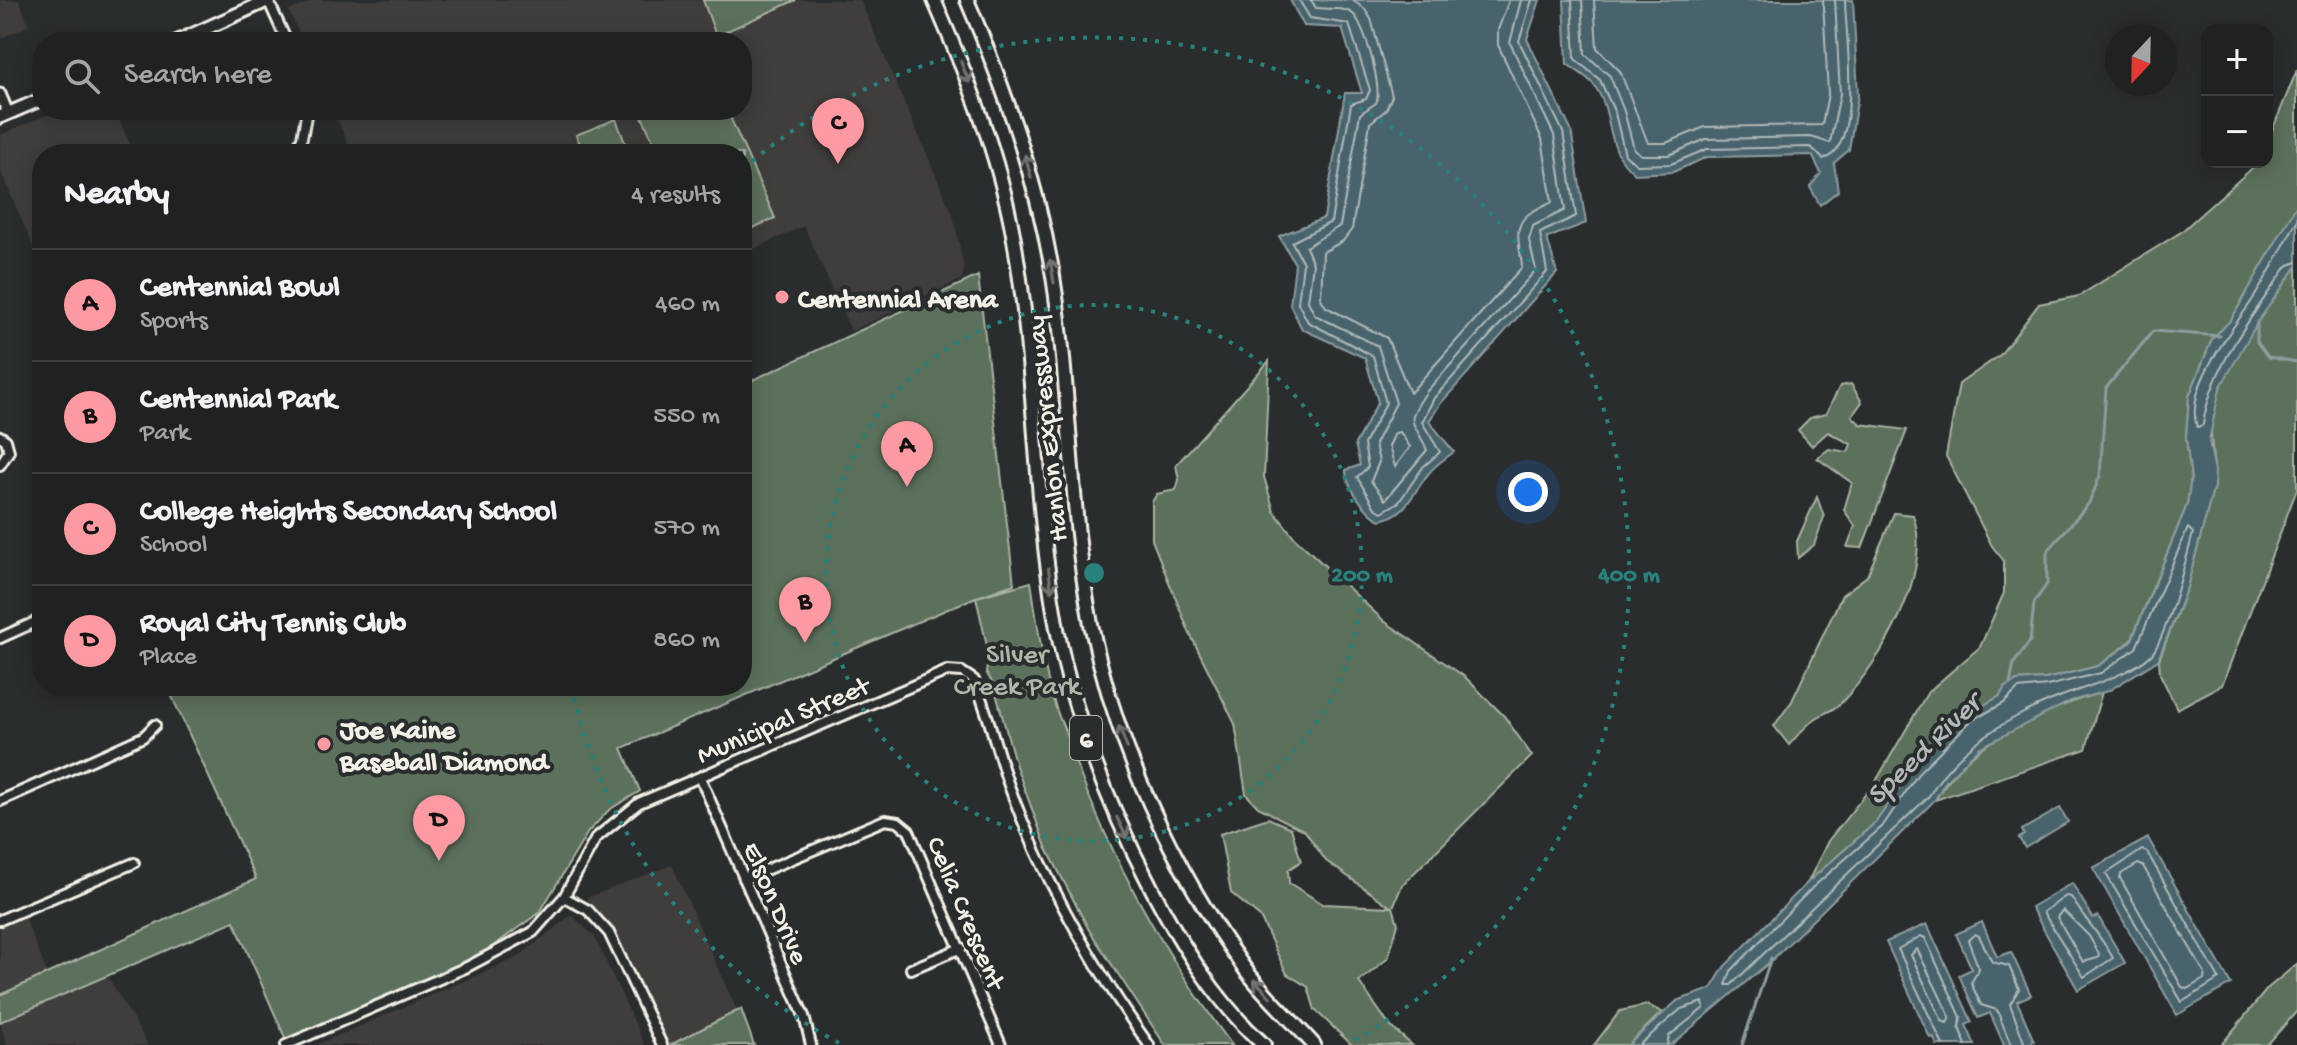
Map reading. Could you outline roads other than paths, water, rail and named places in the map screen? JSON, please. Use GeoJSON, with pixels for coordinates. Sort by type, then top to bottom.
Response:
{"type":"FeatureCollection","features":[{"type":"Feature","properties":{"kind":"highway","name":"Hanlon Expressway"},"geometry":{"type":"LineString","coordinates":[[934,0],[990,142],[1013,234],[1056,622],[1080,723],[1113,809],[1164,911],[1198,967],[1239,1023],[1264,1045]]}},
{"type":"Feature","properties":{"kind":"highway","name":"Hanlon Expressway"},"geometry":{"type":"LineString","coordinates":[[967,0],[1018,131],[1046,242],[1058,317],[1086,587],[1092,625],[1121,733],[1178,860],[1246,971],[1314,1045]]}},
{"type":"Feature","properties":{"kind":"highway"},"geometry":{"type":"LineString","coordinates":[[1239,1023],[1254,1045]]}},
{"type":"Feature","properties":{"kind":"main road"},"geometry":{"type":"LineString","coordinates":[[198,32],[268,0]]}},
{"type":"Feature","properties":{"kind":"main road"},"geometry":{"type":"LineString","coordinates":[[4,115],[32,103]]}},
{"type":"Feature","properties":{"kind":"street"},"geometry":{"type":"LineString","coordinates":[[268,0],[282,32]]}},
{"type":"Feature","properties":{"kind":"street"},"geometry":{"type":"LineString","coordinates":[[0,94],[4,115]]}},
{"type":"Feature","properties":{"kind":"street"},"geometry":{"type":"LineString","coordinates":[[299,144],[305,120]]}},
{"type":"Feature","properties":{"kind":"street"},"geometry":{"type":"LineString","coordinates":[[0,436],[6,440],[9,451],[0,465]]}},
{"type":"Feature","properties":{"kind":"street"},"geometry":{"type":"LineString","coordinates":[[0,638],[32,624]]}},
{"type":"Feature","properties":{"kind":"street","name":"Municipal Street"},"geometry":{"type":"LineString","coordinates":[[286,1045],[515,944],[542,924],[564,897],[586,855],[606,827],[639,803],[947,671],[967,674],[978,690],[1010,790],[1058,900],[1106,984],[1149,1045]]}},
{"type":"Feature","properties":{"kind":"street"},"geometry":{"type":"LineString","coordinates":[[0,801],[143,737],[155,725]]}},
{"type":"Feature","properties":{"kind":"street","name":"Elson Drive"},"geometry":{"type":"LineString","coordinates":[[700,777],[804,1016],[811,1045]]}},
{"type":"Feature","properties":{"kind":"street","name":"Celia Crescent"},"geometry":{"type":"LineString","coordinates":[[744,879],[885,820],[898,822],[909,831],[1001,1045]]}},
{"type":"Feature","properties":{"kind":"street"},"geometry":{"type":"LineString","coordinates":[[0,920],[134,863]]}},
{"type":"Feature","properties":{"kind":"street"},"geometry":{"type":"LineString","coordinates":[[564,897],[588,910],[609,933],[662,1045]]}},
{"type":"Feature","properties":{"kind":"street"},"geometry":{"type":"LineString","coordinates":[[911,969],[961,948]]}},
{"type":"Feature","properties":{"kind":"water"},"geometry":{"type":"Polygon","coordinates":[[[1290,0],[1540,0],[1527,39],[1571,130],[1586,223],[1547,238],[1557,273],[1441,403],[1429,421],[1454,452],[1431,470],[1404,508],[1381,520],[1369,512],[1358,498],[1346,470],[1360,465],[1355,444],[1378,402],[1365,358],[1302,329],[1290,305],[1295,264],[1279,236],[1324,218],[1345,93],[1362,93],[1342,28],[1304,26],[1290,0]]]}},
{"type":"Feature","properties":{"kind":"water"},"geometry":{"type":"Polygon","coordinates":[[[1564,0],[1853,0],[1858,95],[1849,150],[1834,163],[1838,191],[1820,205],[1810,187],[1821,173],[1812,155],[1707,157],[1673,172],[1635,174],[1618,153],[1600,95],[1590,81],[1567,64],[1564,0]]]}},
{"type":"Feature","properties":{"kind":"water"},"geometry":{"type":"Polygon","coordinates":[[[2297,205],[2297,266],[2257,323],[2220,388],[2209,441],[2215,471],[2214,486],[2187,587],[2158,660],[2108,691],[2071,701],[1979,748],[1945,782],[1935,800],[1771,961],[1671,1045],[1628,1045],[1677,1001],[1711,989],[1724,967],[1808,882],[1876,822],[1914,766],[1966,715],[2000,696],[2005,687],[2017,681],[2046,679],[2098,666],[2131,642],[2187,505],[2191,479],[2186,437],[2189,397],[2212,339],[2231,320],[2297,205]]]}},
{"type":"Feature","properties":{"kind":"water"},"geometry":{"type":"Polygon","coordinates":[[[2060,808],[2068,822],[2025,848],[2019,838],[2024,835],[2022,830],[2060,808]]]}},
{"type":"Feature","properties":{"kind":"water"},"geometry":{"type":"Polygon","coordinates":[[[2148,838],[2231,984],[2177,1015],[2093,868],[2148,838]]]}},
{"type":"Feature","properties":{"kind":"water"},"geometry":{"type":"Polygon","coordinates":[[[2072,883],[2093,918],[2098,916],[2125,963],[2078,990],[2031,907],[2072,883]]]}},
{"type":"Feature","properties":{"kind":"water"},"geometry":{"type":"Polygon","coordinates":[[[1982,922],[1997,957],[2011,952],[2031,995],[2017,1001],[2034,1041],[2025,1045],[2004,1045],[1990,1013],[1978,1018],[1959,975],[1972,969],[1956,934],[1982,922]]]}},
{"type":"Feature","properties":{"kind":"water"},"geometry":{"type":"Polygon","coordinates":[[[1927,924],[1972,1022],[1966,1025],[1975,1045],[1937,1045],[1933,1037],[1930,1038],[1886,942],[1927,924]]]}},
{"type":"Feature","properties":{"kind":"waterway"},"geometry":{"type":"LineString","coordinates":[[2257,322],[2257,342],[2268,357],[2297,362]]}},
{"type":"Feature","properties":{"kind":"waterway"},"geometry":{"type":"LineString","coordinates":[[2010,684],[2014,663],[2030,641],[2034,603],[2047,584],[2047,552],[2089,503],[2100,476],[2106,388],[2153,331],[2220,336]]}},
{"type":"Feature","properties":{"kind":"waterway"},"geometry":{"type":"LineString","coordinates":[[1742,1045],[1771,958]]}},
{"type":"Feature","properties":{"kind":"place","name":"College Heights Secondary School"},"geometry":{"type":"Point","coordinates":[838,164]}},
{"type":"Feature","properties":{"kind":"place","name":"Centennial Arena"},"geometry":{"type":"Point","coordinates":[782,297]}},
{"type":"Feature","properties":{"kind":"place","name":"Centennial Bowl"},"geometry":{"type":"Point","coordinates":[907,487]}},
{"type":"Feature","properties":{"kind":"place","name":"Centennial Park"},"geometry":{"type":"Point","coordinates":[805,643]}},
{"type":"Feature","properties":{"kind":"place","name":"Joe Kaine Baseball Diamond"},"geometry":{"type":"Point","coordinates":[324,744]}},
{"type":"Feature","properties":{"kind":"place","name":"Royal City Tennis Club"},"geometry":{"type":"Point","coordinates":[439,861]}},
{"type":"Feature","properties":{"kind":"park label","name":"Silver Creek Park"},"geometry":{"type":"Point","coordinates":[1017,668]}},
{"type":"Feature","properties":{"kind":"water label","name":"Speed River"},"geometry":{"type":"Point","coordinates":[1922,748]}}]}
